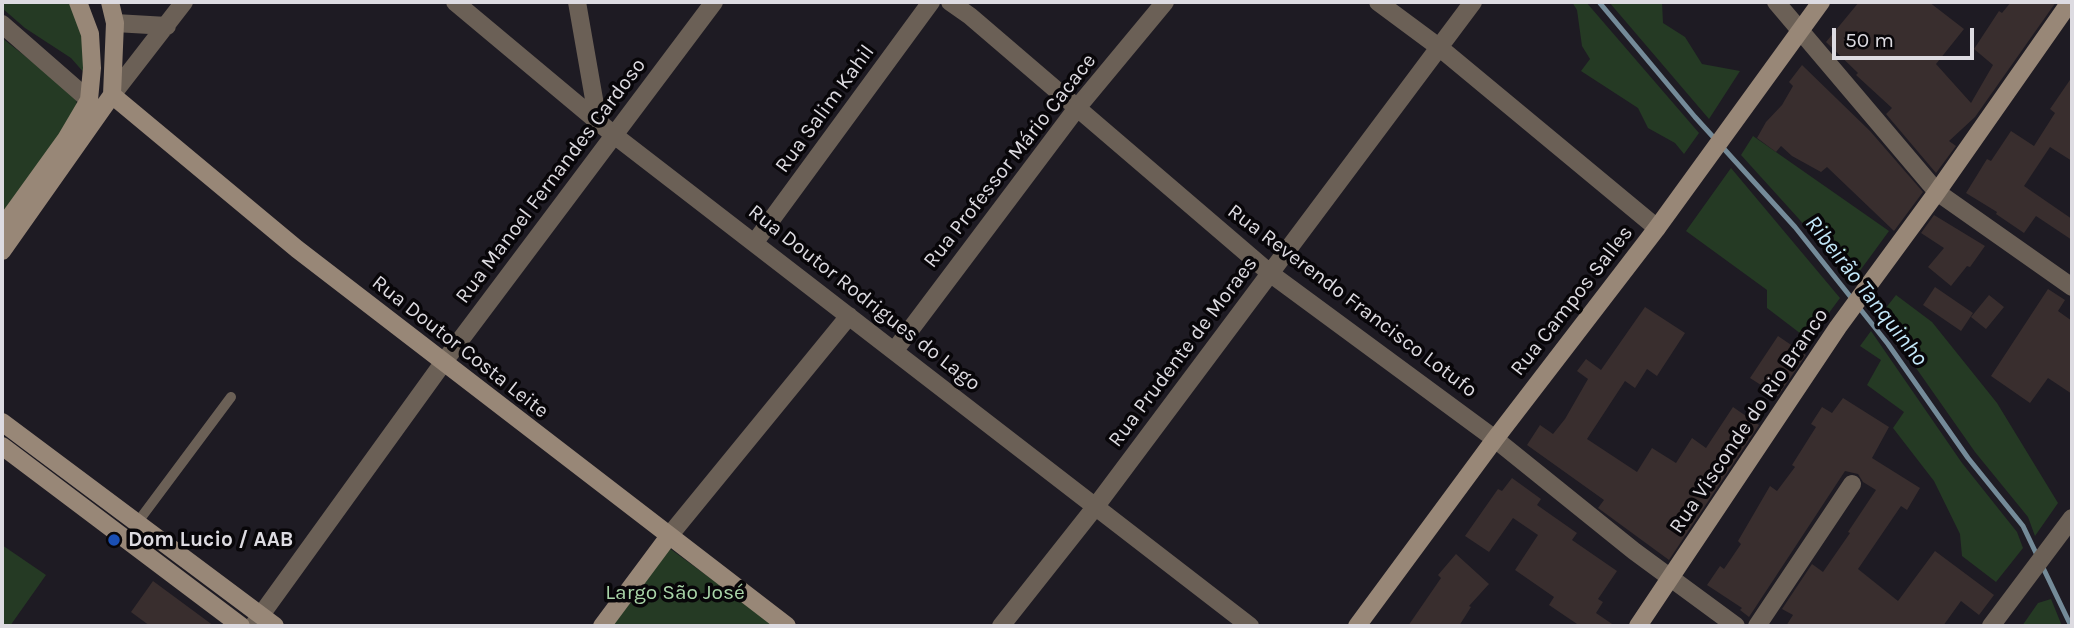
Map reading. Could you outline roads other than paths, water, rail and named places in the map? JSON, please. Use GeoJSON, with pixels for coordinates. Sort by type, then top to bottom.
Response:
{"type":"FeatureCollection","features":[{"type":"Feature","properties":{"kind":"street"},"geometry":{"type":"LineString","coordinates":[[2,228],[66,139],[89,100],[92,68],[90,34],[78,2]]}},
{"type":"Feature","properties":{"kind":"street"},"geometry":{"type":"LineString","coordinates":[[110,2],[115,23],[112,95]]}},
{"type":"Feature","properties":{"kind":"street"},"geometry":{"type":"LineString","coordinates":[[2,251],[112,95],[184,2]]}},
{"type":"Feature","properties":{"kind":"street","name":"Rua Doutor Rodrigues do Lago"},"geometry":{"type":"LineString","coordinates":[[454,2],[614,135],[1250,626]]}},
{"type":"Feature","properties":{"kind":"street"},"geometry":{"type":"LineString","coordinates":[[577,2],[598,122]]}},
{"type":"Feature","properties":{"kind":"street","name":"Rua Manoel Fernandes Cardoso"},"geometry":{"type":"LineString","coordinates":[[263,623],[443,363],[714,2]]}},
{"type":"Feature","properties":{"kind":"street","name":"Rua Salim Kahil"},"geometry":{"type":"LineString","coordinates":[[755,242],[930,2]]}},
{"type":"Feature","properties":{"kind":"street","name":"Rua Reverendo Francisco Lotufo"},"geometry":{"type":"LineString","coordinates":[[950,2],[1271,274],[1495,439],[1671,579],[1735,626]]}},
{"type":"Feature","properties":{"kind":"street","name":"Rua Professor Mário Cacace"},"geometry":{"type":"LineString","coordinates":[[895,350],[1077,108],[1164,2]]}},
{"type":"Feature","properties":{"kind":"street"},"geometry":{"type":"LineString","coordinates":[[1378,2],[1440,48],[1657,228]]}},
{"type":"Feature","properties":{"kind":"street","name":"Rua Prudente de Moraes"},"geometry":{"type":"LineString","coordinates":[[1001,626],[1096,506],[1473,2]]}},
{"type":"Feature","properties":{"kind":"street"},"geometry":{"type":"LineString","coordinates":[[1776,2],[1937,192],[2072,287]]}},
{"type":"Feature","properties":{"kind":"street","name":"Rua Campos Salles"},"geometry":{"type":"LineString","coordinates":[[1357,626],[1495,439],[1657,228],[1821,2]]}},
{"type":"Feature","properties":{"kind":"street","name":"Rua Visconde do Rio Branco"},"geometry":{"type":"LineString","coordinates":[[1638,626],[1838,327],[1937,192],[2070,2]]}},
{"type":"Feature","properties":{"kind":"street"},"geometry":{"type":"LineString","coordinates":[[115,23],[167,26]]}},
{"type":"Feature","properties":{"kind":"street"},"geometry":{"type":"LineString","coordinates":[[2,24],[89,100]]}},
{"type":"Feature","properties":{"kind":"street","name":"Rua Doutor Costa Leite"},"geometry":{"type":"LineString","coordinates":[[112,95],[298,249],[787,626]]}},
{"type":"Feature","properties":{"kind":"street"},"geometry":{"type":"LineString","coordinates":[[603,626],[669,536],[849,316]]}},
{"type":"Feature","properties":{"kind":"street"},"geometry":{"type":"LineString","coordinates":[[2,422],[137,523],[263,623]]}},
{"type":"Feature","properties":{"kind":"street"},"geometry":{"type":"LineString","coordinates":[[2,446],[241,626]]}},
{"type":"Feature","properties":{"kind":"street"},"geometry":{"type":"LineString","coordinates":[[1757,626],[1852,484]]}},
{"type":"Feature","properties":{"kind":"street"},"geometry":{"type":"LineString","coordinates":[[1991,626],[2072,518]]}},
{"type":"Feature","properties":{"kind":"lane"},"geometry":{"type":"LineString","coordinates":[[137,523],[231,397]]}},
{"type":"Feature","properties":{"kind":"waterway","name":"Ribeirão Tanquinho"},"geometry":{"type":"LineString","coordinates":[[1599,2],[1695,117],[1795,227],[1888,344],[1968,458],[2023,526],[2071,626]]}},
{"type":"Feature","properties":{"kind":"place","name":"Dom Lucio / AAB"},"geometry":{"type":"Point","coordinates":[114,540]}},
{"type":"Feature","properties":{"kind":"park label","name":"Largo São José"},"geometry":{"type":"Point","coordinates":[675,593]}}]}
